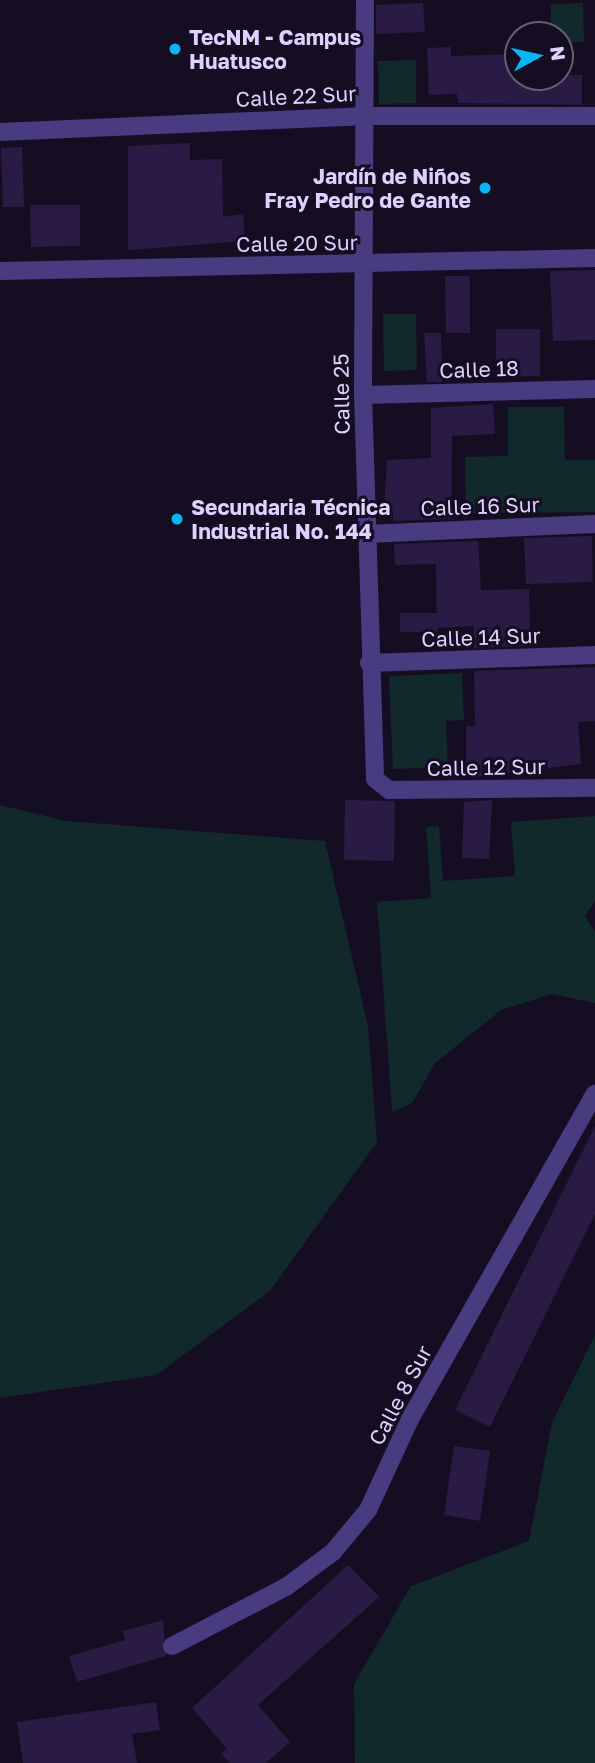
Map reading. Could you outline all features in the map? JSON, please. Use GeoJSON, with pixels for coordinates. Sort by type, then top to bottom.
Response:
{"type":"FeatureCollection","features":[{"type":"Feature","properties":{"kind":"street","name":"Calle 25"},"geometry":{"type":"LineString","coordinates":[[365,0],[368,116],[362,265],[363,395],[369,663],[379,787]]}},
{"type":"Feature","properties":{"kind":"street","name":"Calle 22 Sur"},"geometry":{"type":"LineString","coordinates":[[0,132],[368,116],[595,116]]}},
{"type":"Feature","properties":{"kind":"street","name":"Calle 20 Sur"},"geometry":{"type":"LineString","coordinates":[[0,271],[595,258]]}},
{"type":"Feature","properties":{"kind":"street","name":"Calle 18"},"geometry":{"type":"LineString","coordinates":[[363,395],[595,389]]}},
{"type":"Feature","properties":{"kind":"street","name":"Calle 16 Sur"},"geometry":{"type":"LineString","coordinates":[[366,534],[595,524]]}},
{"type":"Feature","properties":{"kind":"street","name":"Calle 14 Sur"},"geometry":{"type":"LineString","coordinates":[[369,663],[595,655]]}},
{"type":"Feature","properties":{"kind":"street","name":"Calle 12 Sur"},"geometry":{"type":"LineString","coordinates":[[379,787],[595,788]]}},
{"type":"Feature","properties":{"kind":"street","name":"Calle 8 Sur"},"geometry":{"type":"LineString","coordinates":[[172,1646],[286,1587],[332,1552],[368,1510],[410,1419],[595,1094]]}},
{"type":"Feature","properties":{"kind":"green space"},"geometry":{"type":"Polygon","coordinates":[[[583,3],[584,42],[574,42],[574,21],[551,21],[551,4],[583,3]]]}},
{"type":"Feature","properties":{"kind":"green space"},"geometry":{"type":"Polygon","coordinates":[[[416,60],[416,103],[379,104],[378,61],[416,60]]]}},
{"type":"Feature","properties":{"kind":"green space"},"geometry":{"type":"Polygon","coordinates":[[[383,314],[416,314],[417,370],[384,371],[383,314]]]}},
{"type":"Feature","properties":{"kind":"green space"},"geometry":{"type":"Polygon","coordinates":[[[508,407],[564,407],[565,460],[595,460],[595,512],[466,513],[465,457],[508,456],[508,407]]]}},
{"type":"Feature","properties":{"kind":"green space"},"geometry":{"type":"Polygon","coordinates":[[[462,673],[464,720],[446,721],[448,767],[393,769],[389,676],[462,673]]]}},
{"type":"Feature","properties":{"kind":"green space"},"geometry":{"type":"Polygon","coordinates":[[[0,805],[66,821],[325,841],[368,1026],[377,1142],[270,1291],[156,1375],[0,1398],[0,805]]]}},
{"type":"Feature","properties":{"kind":"green space"},"geometry":{"type":"Polygon","coordinates":[[[595,816],[595,901],[585,916],[595,932],[595,1003],[552,994],[501,1010],[435,1063],[412,1103],[392,1112],[377,902],[431,898],[426,827],[439,826],[443,881],[515,876],[511,822],[595,816]]]}},
{"type":"Feature","properties":{"kind":"green space"},"geometry":{"type":"Polygon","coordinates":[[[595,1335],[595,1763],[355,1763],[354,1684],[411,1586],[529,1541],[552,1423],[595,1335]]]}},
{"type":"Feature","properties":{"kind":"building"},"geometry":{"type":"Polygon","coordinates":[[[423,3],[425,32],[376,34],[376,5],[423,3]]]}},
{"type":"Feature","properties":{"kind":"building"},"geometry":{"type":"Polygon","coordinates":[[[451,47],[451,56],[504,54],[504,91],[574,91],[574,75],[582,75],[582,105],[458,103],[457,94],[429,95],[427,48],[451,47]]]}},
{"type":"Feature","properties":{"kind":"building"},"geometry":{"type":"Polygon","coordinates":[[[190,143],[190,160],[222,159],[223,217],[243,214],[245,241],[128,250],[128,146],[190,143]]]}},
{"type":"Feature","properties":{"kind":"building"},"geometry":{"type":"Polygon","coordinates":[[[22,147],[24,207],[3,207],[1,148],[22,147]]]}},
{"type":"Feature","properties":{"kind":"building"},"geometry":{"type":"Polygon","coordinates":[[[30,205],[80,205],[80,246],[31,247],[30,205]]]}},
{"type":"Feature","properties":{"kind":"building"},"geometry":{"type":"Polygon","coordinates":[[[595,270],[595,340],[553,341],[550,271],[595,270]]]}},
{"type":"Feature","properties":{"kind":"building"},"geometry":{"type":"Polygon","coordinates":[[[445,276],[470,276],[470,333],[446,333],[445,276]]]}},
{"type":"Feature","properties":{"kind":"building"},"geometry":{"type":"Polygon","coordinates":[[[496,329],[540,329],[540,376],[496,377],[496,329]]]}},
{"type":"Feature","properties":{"kind":"building"},"geometry":{"type":"Polygon","coordinates":[[[424,333],[441,333],[442,382],[427,382],[424,333]]]}},
{"type":"Feature","properties":{"kind":"building"},"geometry":{"type":"Polygon","coordinates":[[[493,404],[495,434],[452,436],[451,519],[393,521],[393,511],[384,511],[387,460],[431,458],[431,408],[493,404]]]}},
{"type":"Feature","properties":{"kind":"building"},"geometry":{"type":"Polygon","coordinates":[[[592,536],[593,582],[526,584],[524,538],[592,536]]]}},
{"type":"Feature","properties":{"kind":"building"},"geometry":{"type":"Polygon","coordinates":[[[478,541],[481,590],[529,589],[530,646],[474,648],[474,626],[437,628],[436,564],[395,565],[394,544],[478,541]]]}},
{"type":"Feature","properties":{"kind":"building"},"geometry":{"type":"Polygon","coordinates":[[[400,613],[437,613],[438,632],[400,632],[400,613]]]}},
{"type":"Feature","properties":{"kind":"building"},"geometry":{"type":"Polygon","coordinates":[[[595,667],[595,721],[578,722],[581,764],[466,778],[466,726],[475,726],[474,671],[595,667]]]}},
{"type":"Feature","properties":{"kind":"building"},"geometry":{"type":"Polygon","coordinates":[[[345,800],[395,801],[394,861],[344,860],[345,800]]]}},
{"type":"Feature","properties":{"kind":"building"},"geometry":{"type":"Polygon","coordinates":[[[492,800],[489,859],[462,858],[464,802],[492,800]]]}},
{"type":"Feature","properties":{"kind":"building"},"geometry":{"type":"Polygon","coordinates":[[[595,1126],[595,1214],[490,1427],[455,1410],[595,1126]]]}},
{"type":"Feature","properties":{"kind":"building"},"geometry":{"type":"Polygon","coordinates":[[[454,1446],[490,1451],[480,1521],[444,1515],[454,1446]]]}},
{"type":"Feature","properties":{"kind":"building"},"geometry":{"type":"Polygon","coordinates":[[[348,1565],[379,1597],[258,1705],[290,1742],[266,1763],[230,1763],[221,1754],[227,1749],[192,1708],[348,1565]]]}},
{"type":"Feature","properties":{"kind":"building"},"geometry":{"type":"Polygon","coordinates":[[[163,1620],[166,1656],[77,1682],[69,1656],[125,1640],[123,1631],[163,1620]]]}},
{"type":"Feature","properties":{"kind":"building"},"geometry":{"type":"Polygon","coordinates":[[[156,1702],[160,1730],[132,1734],[137,1763],[23,1763],[17,1722],[156,1702]]]}},
{"type":"Feature","properties":{"kind":"place","name":"TecNM - Campus Huatusco"},"geometry":{"type":"Point","coordinates":[175,49]}},
{"type":"Feature","properties":{"kind":"place","name":"Jardín de Niños Fray Pedro de Gante"},"geometry":{"type":"Point","coordinates":[485,188]}},
{"type":"Feature","properties":{"kind":"place","name":"Secundaria Técnica Industrial No. 144"},"geometry":{"type":"Point","coordinates":[177,519]}}]}
